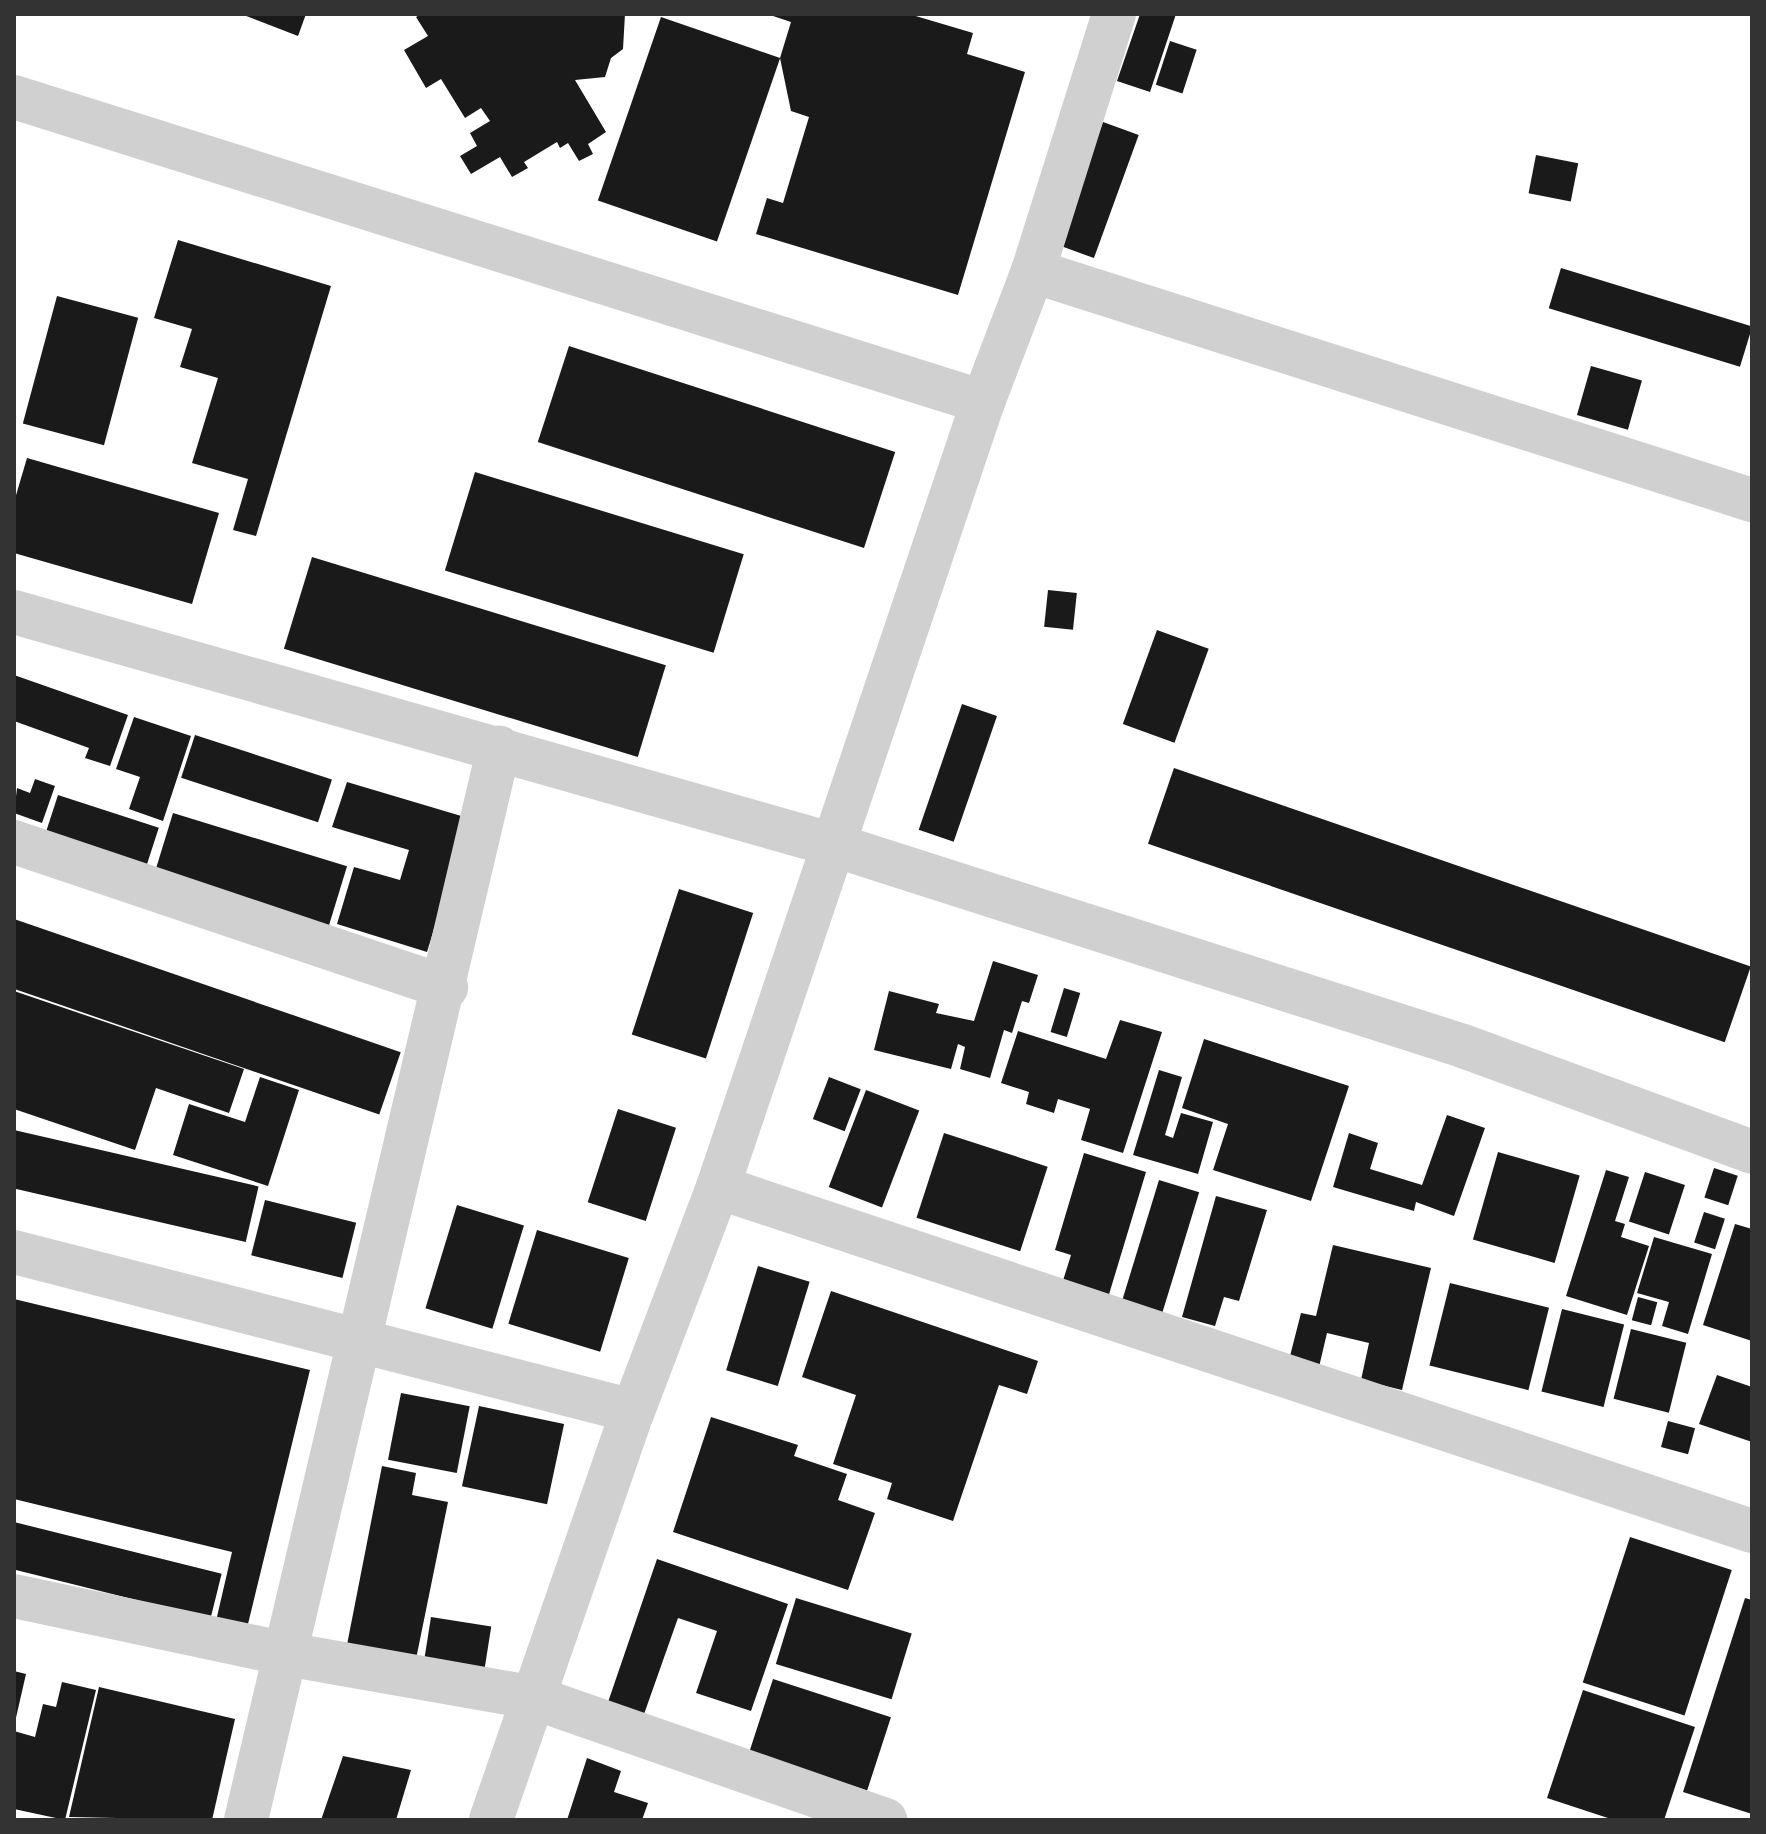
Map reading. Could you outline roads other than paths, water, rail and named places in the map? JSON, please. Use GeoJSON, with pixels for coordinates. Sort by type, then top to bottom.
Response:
{"type":"FeatureCollection","features":[{"type":"Feature","properties":{"kind":"street"},"geometry":{"type":"LineString","coordinates":[[491,1820],[633,1411],[718,1187],[983,402],[1033,271],[1112,15]]}},
{"type":"Feature","properties":{"kind":"street"},"geometry":{"type":"LineString","coordinates":[[14,97],[983,402]]}},
{"type":"Feature","properties":{"kind":"street"},"geometry":{"type":"LineString","coordinates":[[1033,271],[1752,500]]}},
{"type":"Feature","properties":{"kind":"street"},"geometry":{"type":"LineString","coordinates":[[14,612],[499,747],[834,845],[1463,1046],[1752,1152]]}},
{"type":"Feature","properties":{"kind":"street"},"geometry":{"type":"LineString","coordinates":[[246,1820],[356,1341],[446,987],[499,747]]}},
{"type":"Feature","properties":{"kind":"street"},"geometry":{"type":"LineString","coordinates":[[14,842],[446,987]]}},
{"type":"Feature","properties":{"kind":"street"},"geometry":{"type":"LineString","coordinates":[[718,1187],[1752,1531]]}},
{"type":"Feature","properties":{"kind":"street"},"geometry":{"type":"LineString","coordinates":[[14,1252],[633,1411]]}},
{"type":"Feature","properties":{"kind":"street"},"geometry":{"type":"LineString","coordinates":[[14,1596],[286,1654],[535,1698],[885,1820]]}}]}
